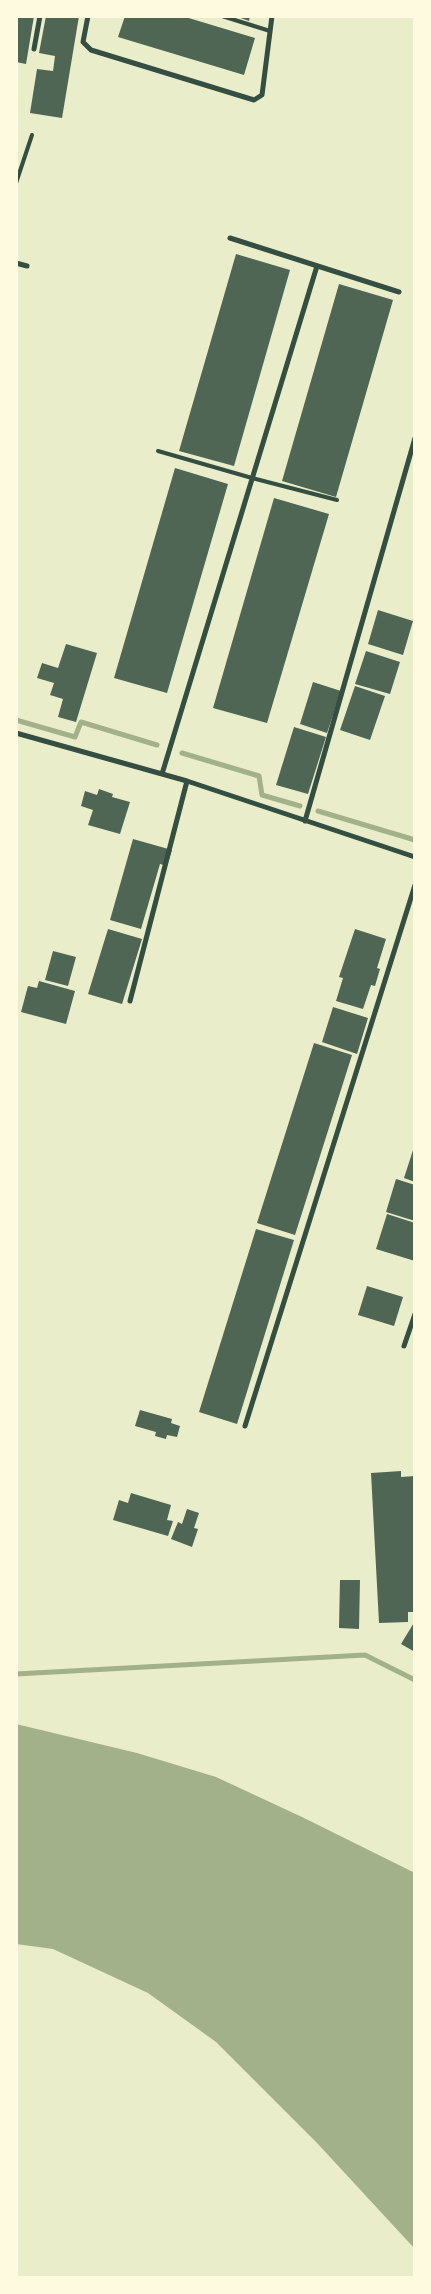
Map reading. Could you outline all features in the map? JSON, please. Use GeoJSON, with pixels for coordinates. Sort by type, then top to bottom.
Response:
{"type":"FeatureCollection","features":[{"type":"Feature","properties":{"kind":"street"},"geometry":{"type":"LineString","coordinates":[[34,49],[40,16]]}},
{"type":"Feature","properties":{"kind":"street"},"geometry":{"type":"LineString","coordinates":[[88,16],[83,42],[91,50],[254,100],[262,95],[272,16]]}},
{"type":"Feature","properties":{"kind":"street"},"geometry":{"type":"LineString","coordinates":[[230,238],[399,292]]}},
{"type":"Feature","properties":{"kind":"street"},"geometry":{"type":"LineString","coordinates":[[16,263],[27,266]]}},
{"type":"Feature","properties":{"kind":"street"},"geometry":{"type":"LineString","coordinates":[[162,774],[317,266]]}},
{"type":"Feature","properties":{"kind":"street"},"geometry":{"type":"LineString","coordinates":[[305,821],[415,438]]}},
{"type":"Feature","properties":{"kind":"street"},"geometry":{"type":"LineString","coordinates":[[16,733],[187,781],[415,857]]}},
{"type":"Feature","properties":{"kind":"street"},"geometry":{"type":"LineString","coordinates":[[130,1001],[187,781]]}},
{"type":"Feature","properties":{"kind":"street"},"geometry":{"type":"LineString","coordinates":[[245,1426],[415,885]]}},
{"type":"Feature","properties":{"kind":"street"},"geometry":{"type":"LineString","coordinates":[[404,1346],[415,1314]]}},
{"type":"Feature","properties":{"kind":"lane"},"geometry":{"type":"LineString","coordinates":[[222,16],[270,31]]}},
{"type":"Feature","properties":{"kind":"lane"},"geometry":{"type":"LineString","coordinates":[[16,183],[32,135]]}},
{"type":"Feature","properties":{"kind":"lane"},"geometry":{"type":"LineString","coordinates":[[158,451],[338,500]]}},
{"type":"Feature","properties":{"kind":"shaded area"},"geometry":{"type":"Polygon","coordinates":[[[16,1724],[137,1753],[216,1777],[415,1873],[415,2249],[317,2143],[216,2042],[148,1993],[53,1949],[16,1944],[16,1724]]]}},
{"type":"Feature","properties":{"kind":"building"},"geometry":{"type":"Polygon","coordinates":[[[16,16],[34,16],[26,64],[16,62],[16,16]]]}},
{"type":"Feature","properties":{"kind":"building"},"geometry":{"type":"Polygon","coordinates":[[[46,16],[79,16],[62,118],[30,113],[37,69],[53,71],[55,56],[39,53],[46,16]]]}},
{"type":"Feature","properties":{"kind":"building"},"geometry":{"type":"Polygon","coordinates":[[[125,16],[182,16],[255,38],[244,75],[118,37],[125,16]]]}},
{"type":"Feature","properties":{"kind":"building"},"geometry":{"type":"Polygon","coordinates":[[[235,16],[250,16],[249,21],[235,16]]]}},
{"type":"Feature","properties":{"kind":"building"},"geometry":{"type":"Polygon","coordinates":[[[236,254],[290,270],[234,466],[179,451],[236,254]]]}},
{"type":"Feature","properties":{"kind":"building"},"geometry":{"type":"Polygon","coordinates":[[[339,284],[393,300],[336,497],[282,481],[339,284]]]}},
{"type":"Feature","properties":{"kind":"building"},"geometry":{"type":"Polygon","coordinates":[[[175,468],[228,484],[167,693],[114,678],[175,468]]]}},
{"type":"Feature","properties":{"kind":"building"},"geometry":{"type":"Polygon","coordinates":[[[274,498],[329,514],[267,723],[213,708],[274,498]]]}},
{"type":"Feature","properties":{"kind":"building"},"geometry":{"type":"Polygon","coordinates":[[[378,610],[413,621],[403,655],[368,644],[378,610]]]}},
{"type":"Feature","properties":{"kind":"building"},"geometry":{"type":"Polygon","coordinates":[[[66,644],[97,653],[76,722],[58,717],[63,699],[50,695],[54,683],[37,678],[42,663],[58,668],[66,644]]]}},
{"type":"Feature","properties":{"kind":"building"},"geometry":{"type":"Polygon","coordinates":[[[366,651],[400,662],[390,694],[355,684],[366,651]]]}},
{"type":"Feature","properties":{"kind":"building"},"geometry":{"type":"Polygon","coordinates":[[[313,682],[341,691],[327,733],[300,724],[313,682]]]}},
{"type":"Feature","properties":{"kind":"building"},"geometry":{"type":"Polygon","coordinates":[[[355,686],[385,696],[370,740],[340,730],[355,686]]]}},
{"type":"Feature","properties":{"kind":"building"},"geometry":{"type":"Polygon","coordinates":[[[294,727],[326,737],[308,794],[276,785],[294,727]]]}},
{"type":"Feature","properties":{"kind":"building"},"geometry":{"type":"Polygon","coordinates":[[[99,789],[113,794],[112,797],[130,802],[120,834],[88,825],[93,810],[81,806],[85,791],[97,795],[99,789]]]}},
{"type":"Feature","properties":{"kind":"building"},"geometry":{"type":"Polygon","coordinates":[[[133,839],[172,850],[167,866],[160,864],[141,929],[110,920],[133,839]]]}},
{"type":"Feature","properties":{"kind":"building"},"geometry":{"type":"Polygon","coordinates":[[[108,929],[142,939],[122,1004],[88,994],[108,929]]]}},
{"type":"Feature","properties":{"kind":"building"},"geometry":{"type":"Polygon","coordinates":[[[355,929],[386,939],[377,968],[380,969],[375,986],[371,985],[363,1009],[336,1001],[343,978],[339,977],[355,929]]]}},
{"type":"Feature","properties":{"kind":"building"},"geometry":{"type":"Polygon","coordinates":[[[53,951],[76,957],[68,986],[45,980],[53,951]]]}},
{"type":"Feature","properties":{"kind":"building"},"geometry":{"type":"Polygon","coordinates":[[[39,981],[75,991],[66,1024],[21,1012],[28,986],[37,988],[39,981]]]}},
{"type":"Feature","properties":{"kind":"building"},"geometry":{"type":"Polygon","coordinates":[[[333,1007],[368,1018],[357,1054],[322,1042],[333,1007]]]}},
{"type":"Feature","properties":{"kind":"building"},"geometry":{"type":"Polygon","coordinates":[[[314,1043],[352,1055],[295,1235],[257,1223],[314,1043]]]}},
{"type":"Feature","properties":{"kind":"building"},"geometry":{"type":"Polygon","coordinates":[[[415,1147],[415,1182],[404,1178],[415,1147]]]}},
{"type":"Feature","properties":{"kind":"building"},"geometry":{"type":"Polygon","coordinates":[[[396,1179],[415,1185],[415,1221],[386,1212],[396,1179]]]}},
{"type":"Feature","properties":{"kind":"building"},"geometry":{"type":"Polygon","coordinates":[[[387,1214],[415,1223],[415,1261],[376,1249],[387,1214]]]}},
{"type":"Feature","properties":{"kind":"building"},"geometry":{"type":"Polygon","coordinates":[[[256,1229],[294,1240],[237,1424],[199,1412],[256,1229]]]}},
{"type":"Feature","properties":{"kind":"building"},"geometry":{"type":"Polygon","coordinates":[[[367,1286],[403,1297],[394,1326],[358,1315],[367,1286]]]}},
{"type":"Feature","properties":{"kind":"building"},"geometry":{"type":"Polygon","coordinates":[[[140,1410],[172,1419],[171,1423],[180,1426],[177,1437],[167,1435],[166,1439],[155,1436],[156,1432],[135,1426],[140,1410]]]}},
{"type":"Feature","properties":{"kind":"building"},"geometry":{"type":"Polygon","coordinates":[[[401,1471],[401,1477],[415,1476],[415,1612],[408,1612],[408,1622],[379,1623],[371,1473],[401,1471]]]}},
{"type":"Feature","properties":{"kind":"building"},"geometry":{"type":"Polygon","coordinates":[[[131,1493],[171,1505],[167,1520],[173,1521],[168,1536],[113,1520],[119,1500],[128,1503],[131,1493]]]}},
{"type":"Feature","properties":{"kind":"building"},"geometry":{"type":"Polygon","coordinates":[[[187,1509],[199,1513],[194,1528],[198,1529],[192,1547],[171,1539],[178,1522],[182,1524],[187,1509]]]}},
{"type":"Feature","properties":{"kind":"building"},"geometry":{"type":"Polygon","coordinates":[[[340,1580],[360,1580],[359,1629],[339,1628],[340,1580]]]}},
{"type":"Feature","properties":{"kind":"building"},"geometry":{"type":"Polygon","coordinates":[[[415,1621],[415,1652],[401,1644],[415,1621]]]}},
{"type":"Feature","properties":{"kind":"waterway"},"geometry":{"type":"LineString","coordinates":[[16,720],[75,737],[81,722],[157,745]]}},
{"type":"Feature","properties":{"kind":"waterway"},"geometry":{"type":"LineString","coordinates":[[182,753],[259,776],[262,795],[300,806]]}},
{"type":"Feature","properties":{"kind":"waterway"},"geometry":{"type":"LineString","coordinates":[[318,811],[415,840]]}},
{"type":"Feature","properties":{"kind":"waterway"},"geometry":{"type":"LineString","coordinates":[[16,1674],[365,1655],[415,1680]]}}]}
